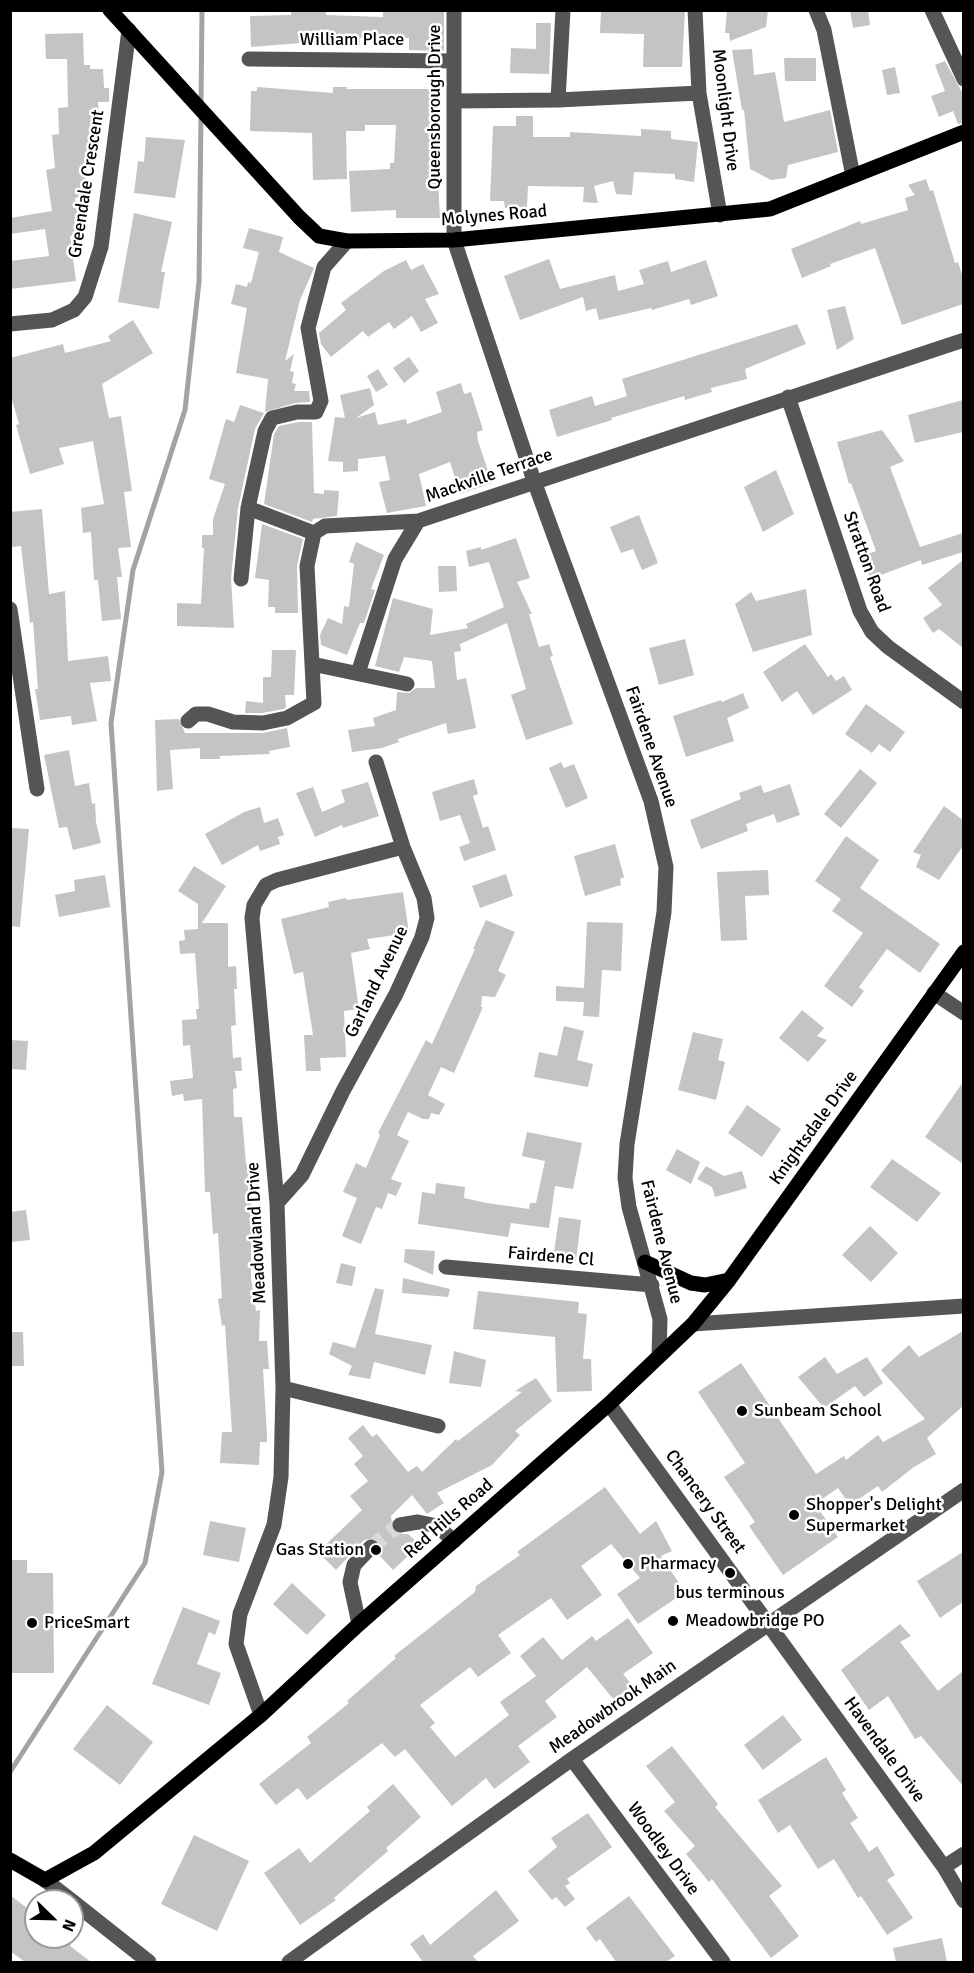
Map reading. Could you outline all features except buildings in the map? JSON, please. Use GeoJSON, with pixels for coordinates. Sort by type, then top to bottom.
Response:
{"type":"FeatureCollection","features":[{"type":"Feature","properties":{"kind":"main road","name":"Molynes Road"},"geometry":{"type":"LineString","coordinates":[[110,10],[319,236],[347,240],[454,240],[770,209],[963,132]]}},
{"type":"Feature","properties":{"kind":"main road","name":"Knightsdale Drive"},"geometry":{"type":"LineString","coordinates":[[693,1324],[729,1280],[963,952]]}},
{"type":"Feature","properties":{"kind":"main road"},"geometry":{"type":"LineString","coordinates":[[645,1262],[691,1283],[705,1285],[729,1280]]}},
{"type":"Feature","properties":{"kind":"main road","name":"Red Hills Road"},"geometry":{"type":"LineString","coordinates":[[45,1880],[94,1853],[261,1714],[358,1624],[609,1404],[693,1324]]}},
{"type":"Feature","properties":{"kind":"main road"},"geometry":{"type":"LineString","coordinates":[[10,1860],[45,1880]]}},
{"type":"Feature","properties":{"kind":"street","name":"Queensborough Drive"},"geometry":{"type":"LineString","coordinates":[[454,10],[454,240]]}},
{"type":"Feature","properties":{"kind":"street"},"geometry":{"type":"LineString","coordinates":[[558,100],[563,10]]}},
{"type":"Feature","properties":{"kind":"street","name":"Moonlight Drive"},"geometry":{"type":"LineString","coordinates":[[695,10],[699,93],[720,215]]}},
{"type":"Feature","properties":{"kind":"street"},"geometry":{"type":"LineString","coordinates":[[816,10],[824,30],[853,176]]}},
{"type":"Feature","properties":{"kind":"street"},"geometry":{"type":"LineString","coordinates":[[932,10],[963,79]]}},
{"type":"Feature","properties":{"kind":"street","name":"Greendale Crescent"},"geometry":{"type":"LineString","coordinates":[[10,324],[52,320],[74,310],[85,297],[101,246],[129,30]]}},
{"type":"Feature","properties":{"kind":"street","name":"William Place"},"geometry":{"type":"LineString","coordinates":[[249,59],[454,61]]}},
{"type":"Feature","properties":{"kind":"street"},"geometry":{"type":"LineString","coordinates":[[454,101],[558,100],[699,93]]}},
{"type":"Feature","properties":{"kind":"street"},"geometry":{"type":"LineString","coordinates":[[241,579],[248,508],[265,430],[272,418],[297,412],[316,412],[321,401],[308,328],[324,267],[347,240]]}},
{"type":"Feature","properties":{"kind":"street","name":"Fairdene Avenue"},"geometry":{"type":"LineString","coordinates":[[454,240],[534,481],[651,801],[666,867],[664,912],[627,1144],[625,1178],[629,1207],[660,1319],[659,1356]]}},
{"type":"Feature","properties":{"kind":"street","name":"Mackville Terrace"},"geometry":{"type":"LineString","coordinates":[[314,533],[325,526],[418,520],[963,339]]}},
{"type":"Feature","properties":{"kind":"street","name":"Stratton Road"},"geometry":{"type":"LineString","coordinates":[[788,397],[860,611],[872,632],[888,647],[963,702]]}},
{"type":"Feature","properties":{"kind":"street"},"geometry":{"type":"LineString","coordinates":[[188,721],[196,714],[208,714],[233,722],[263,723],[286,718],[314,703],[307,567],[314,533],[248,508]]}},
{"type":"Feature","properties":{"kind":"street"},"geometry":{"type":"LineString","coordinates":[[358,673],[394,559],[418,520]]}},
{"type":"Feature","properties":{"kind":"street"},"geometry":{"type":"LineString","coordinates":[[10,609],[13,646],[38,789]]}},
{"type":"Feature","properties":{"kind":"street"},"geometry":{"type":"LineString","coordinates":[[312,664],[407,684]]}},
{"type":"Feature","properties":{"kind":"street","name":"Garland Avenue"},"geometry":{"type":"LineString","coordinates":[[277,1203],[302,1175],[422,937],[427,918],[424,898],[403,846],[376,762]]}},
{"type":"Feature","properties":{"kind":"street","name":"Meadowland Drive"},"geometry":{"type":"LineString","coordinates":[[261,1714],[236,1644],[240,1614],[274,1525],[281,1477],[283,1388],[277,1203],[253,930],[254,905],[266,885],[278,880],[403,846]]}},
{"type":"Feature","properties":{"kind":"street"},"geometry":{"type":"LineString","coordinates":[[934,993],[963,1013]]}},
{"type":"Feature","properties":{"kind":"street","name":"Fairdene Cl"},"geometry":{"type":"LineString","coordinates":[[446,1267],[652,1285]]}},
{"type":"Feature","properties":{"kind":"street"},"geometry":{"type":"LineString","coordinates":[[693,1324],[963,1306]]}},
{"type":"Feature","properties":{"kind":"street"},"geometry":{"type":"LineString","coordinates":[[283,1388],[438,1426]]}},
{"type":"Feature","properties":{"kind":"street","name":"Chancery Street"},"geometry":{"type":"LineString","coordinates":[[609,1404],[769,1623]]}},
{"type":"Feature","properties":{"kind":"street","name":"Meadowbrook Main"},"geometry":{"type":"LineString","coordinates":[[289,1962],[572,1759],[963,1490]]}},
{"type":"Feature","properties":{"kind":"street"},"geometry":{"type":"LineString","coordinates":[[400,1525],[418,1522],[437,1526],[454,1541]]}},
{"type":"Feature","properties":{"kind":"street"},"geometry":{"type":"LineString","coordinates":[[358,1624],[350,1582],[354,1565],[371,1548]]}},
{"type":"Feature","properties":{"kind":"street","name":"Havendale Drive"},"geometry":{"type":"LineString","coordinates":[[769,1623],[944,1867],[963,1901]]}},
{"type":"Feature","properties":{"kind":"street","name":"Woodley Drive"},"geometry":{"type":"LineString","coordinates":[[572,1759],[723,1962]]}},
{"type":"Feature","properties":{"kind":"street"},"geometry":{"type":"LineString","coordinates":[[944,1867],[963,1854]]}},
{"type":"Feature","properties":{"kind":"street"},"geometry":{"type":"LineString","coordinates":[[45,1880],[57,1889]]}},
{"type":"Feature","properties":{"kind":"street"},"geometry":{"type":"LineString","coordinates":[[84,1911],[149,1962]]}},
{"type":"Feature","properties":{"kind":"waterway"},"geometry":{"type":"LineString","coordinates":[[201,105],[202,10]]}},
{"type":"Feature","properties":{"kind":"waterway"},"geometry":{"type":"LineString","coordinates":[[10,1772],[145,1563],[162,1472],[111,723],[133,570],[185,410],[199,282],[201,114]]}},
{"type":"Feature","properties":{"kind":"tunnel"},"geometry":{"type":"LineString","coordinates":[[371,1547],[400,1525]]}},
{"type":"Feature","properties":{"kind":"place","name":"Sunbeam School"},"geometry":{"type":"Point","coordinates":[742,1411]}},
{"type":"Feature","properties":{"kind":"place","name":"Shopper's Delight Supermarket"},"geometry":{"type":"Point","coordinates":[794,1515]}},
{"type":"Feature","properties":{"kind":"place","name":"Gas Station"},"geometry":{"type":"Point","coordinates":[376,1550]}},
{"type":"Feature","properties":{"kind":"place","name":"Pharmacy"},"geometry":{"type":"Point","coordinates":[628,1564]}},
{"type":"Feature","properties":{"kind":"place","name":"bus terminous"},"geometry":{"type":"Point","coordinates":[730,1573]}},
{"type":"Feature","properties":{"kind":"place","name":"Meadowbridge PO"},"geometry":{"type":"Point","coordinates":[673,1621]}},
{"type":"Feature","properties":{"kind":"place","name":"PriceSmart"},"geometry":{"type":"Point","coordinates":[32,1623]}}]}
